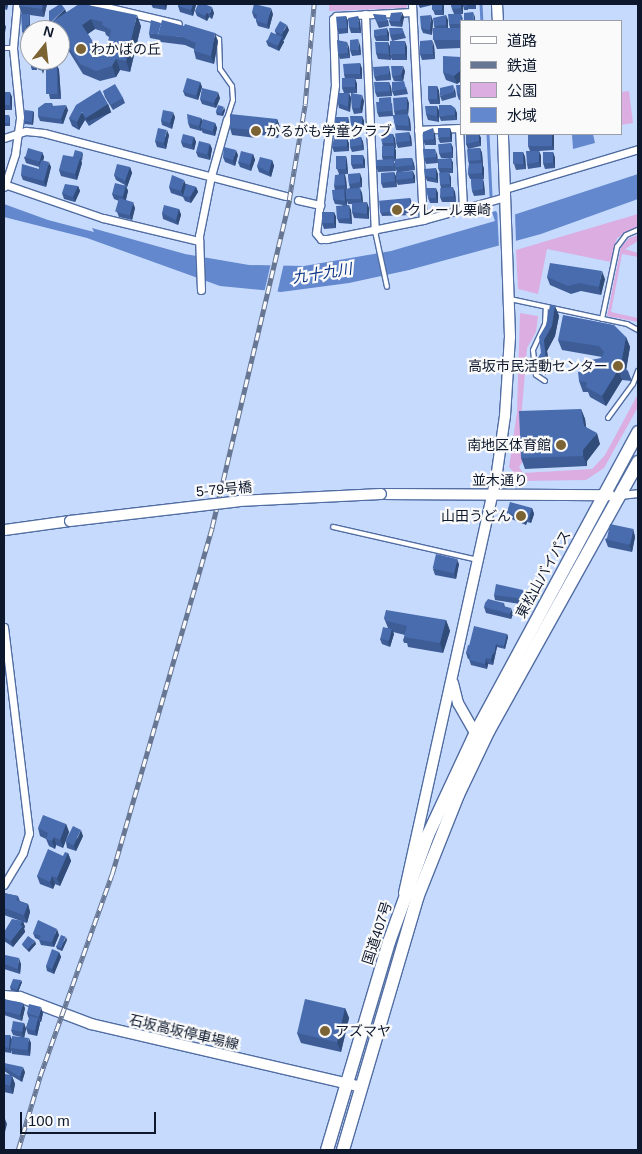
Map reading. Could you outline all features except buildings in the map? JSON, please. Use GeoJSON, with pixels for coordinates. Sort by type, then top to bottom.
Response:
{"type":"FeatureCollection","features":[{"type":"Feature","properties":{"kind":"highway","name":"東松山バイパス"},"geometry":{"type":"LineString","coordinates":[[476,732],[638,432]]}},
{"type":"Feature","properties":{"kind":"highway","name":"東松山バイパス"},"geometry":{"type":"LineString","coordinates":[[481,744],[638,462]]}},
{"type":"Feature","properties":{"kind":"highway","name":"国道407号"},"geometry":{"type":"LineString","coordinates":[[327,1150],[403,901],[428,835],[476,732]]}},
{"type":"Feature","properties":{"kind":"highway","name":"国道407号"},"geometry":{"type":"LineString","coordinates":[[343,1150],[417,898],[481,744]]}},
{"type":"Feature","properties":{"kind":"street"},"geometry":{"type":"LineString","coordinates":[[17,4],[13,48],[20,117],[18,135],[4,185],[103,218],[199,243]]}},
{"type":"Feature","properties":{"kind":"street"},"geometry":{"type":"LineString","coordinates":[[93,4],[178,24]]}},
{"type":"Feature","properties":{"kind":"street"},"geometry":{"type":"LineString","coordinates":[[412,4],[423,220]]}},
{"type":"Feature","properties":{"kind":"street"},"geometry":{"type":"LineString","coordinates":[[497,4],[498,20]]}},
{"type":"Feature","properties":{"kind":"street"},"geometry":{"type":"LineString","coordinates":[[412,12],[336,16],[333,19],[336,85],[316,233],[321,239],[374,231],[423,220],[463,207],[505,197],[638,150]]}},
{"type":"Feature","properties":{"kind":"street"},"geometry":{"type":"LineString","coordinates":[[365,14],[374,231]]}},
{"type":"Feature","properties":{"kind":"street"},"geometry":{"type":"LineString","coordinates":[[201,288],[199,243],[211,176],[227,119]]}},
{"type":"Feature","properties":{"kind":"street"},"geometry":{"type":"LineString","coordinates":[[418,130],[459,128],[463,207]]}},
{"type":"Feature","properties":{"kind":"street"},"geometry":{"type":"LineString","coordinates":[[4,138],[26,132],[44,133],[286,196]]}},
{"type":"Feature","properties":{"kind":"street"},"geometry":{"type":"LineString","coordinates":[[403,901],[405,881],[453,680],[492,494],[508,391],[510,299],[503,135]]}},
{"type":"Feature","properties":{"kind":"street"},"geometry":{"type":"LineString","coordinates":[[298,200],[320,205]]}},
{"type":"Feature","properties":{"kind":"street"},"geometry":{"type":"LineString","coordinates":[[620,495],[638,493]]}},
{"type":"Feature","properties":{"kind":"street","name":"並木通り"},"geometry":{"type":"LineString","coordinates":[[381,494],[620,495]]}},
{"type":"Feature","properties":{"kind":"street","name":"5-79号橋"},"geometry":{"type":"LineString","coordinates":[[4,530],[239,501],[381,494]]}},
{"type":"Feature","properties":{"kind":"street"},"geometry":{"type":"LineString","coordinates":[[4,627],[29,833],[23,853],[4,885]]}},
{"type":"Feature","properties":{"kind":"street"},"geometry":{"type":"LineString","coordinates":[[453,680],[458,703],[476,732],[481,744]]}},
{"type":"Feature","properties":{"kind":"street","name":"石坂高坂停車場線"},"geometry":{"type":"LineString","coordinates":[[4,996],[20,997],[91,1024],[361,1087]]}},
{"type":"Feature","properties":{"kind":"lane"},"geometry":{"type":"LineString","coordinates":[[178,24],[187,27]]}},
{"type":"Feature","properties":{"kind":"lane"},"geometry":{"type":"LineString","coordinates":[[204,32],[219,39],[220,69],[232,86],[233,100],[227,119]]}},
{"type":"Feature","properties":{"kind":"lane"},"geometry":{"type":"LineString","coordinates":[[4,48],[13,48]]}},
{"type":"Feature","properties":{"kind":"lane"},"geometry":{"type":"LineString","coordinates":[[602,319],[617,247],[626,234],[638,230]]}},
{"type":"Feature","properties":{"kind":"lane"},"geometry":{"type":"LineString","coordinates":[[374,231],[387,279],[387,287]]}},
{"type":"Feature","properties":{"kind":"lane"},"geometry":{"type":"LineString","coordinates":[[510,299],[602,319],[638,330]]}},
{"type":"Feature","properties":{"kind":"lane"},"geometry":{"type":"LineString","coordinates":[[545,381],[536,375],[533,350],[545,324],[546,307]]}},
{"type":"Feature","properties":{"kind":"lane"},"geometry":{"type":"LineString","coordinates":[[608,418],[633,384],[638,371]]}},
{"type":"Feature","properties":{"kind":"lane"},"geometry":{"type":"LineString","coordinates":[[333,527],[478,560]]}},
{"type":"Feature","properties":{"kind":"green space"},"geometry":{"type":"Polygon","coordinates":[[[329,4],[408,4],[406,8],[329,11],[329,4]]]}},
{"type":"Feature","properties":{"kind":"green space"},"geometry":{"type":"Polygon","coordinates":[[[629,91],[633,123],[622,125],[622,92],[629,91]]]}},
{"type":"Feature","properties":{"kind":"green space"},"geometry":{"type":"Polygon","coordinates":[[[638,214],[638,227],[617,238],[611,262],[547,249],[538,294],[518,289],[516,250],[638,214]]]}},
{"type":"Feature","properties":{"kind":"green space"},"geometry":{"type":"Polygon","coordinates":[[[638,235],[638,241],[625,249],[638,253],[638,257],[622,254],[611,312],[638,318],[638,322],[607,316],[621,247],[629,238],[638,235]]]}},
{"type":"Feature","properties":{"kind":"green space"},"geometry":{"type":"Polygon","coordinates":[[[520,313],[538,316],[536,332],[527,348],[521,420],[523,461],[519,467],[523,473],[592,469],[605,455],[638,394],[638,407],[604,468],[586,480],[521,481],[509,467],[517,412],[520,313]]]}},
{"type":"Feature","properties":{"kind":"water"},"geometry":{"type":"Polygon","coordinates":[[[572,135],[593,135],[595,143],[573,149],[572,135]]]}},
{"type":"Feature","properties":{"kind":"water","name":"九十九川"},"geometry":{"type":"Polygon","coordinates":[[[638,174],[638,199],[541,234],[409,270],[349,283],[281,292],[220,286],[87,238],[4,217],[4,204],[48,220],[94,232],[92,228],[185,254],[249,265],[304,266],[391,251],[495,221],[492,212],[496,211],[501,219],[638,174]]]}},
{"type":"Feature","properties":{"kind":"pier"},"geometry":{"type":"Polygon","coordinates":[[[497,208],[502,216],[515,213],[516,243],[499,248],[497,208]]]}},
{"type":"Feature","properties":{"kind":"pier"},"geometry":{"type":"Polygon","coordinates":[[[271,263],[284,263],[277,294],[264,293],[271,263]]]}},
{"type":"Feature","properties":{"kind":"waterway"},"geometry":{"type":"LineString","coordinates":[[481,4],[482,20]]}},
{"type":"Feature","properties":{"kind":"waterway"},"geometry":{"type":"LineString","coordinates":[[488,135],[491,195]]}},
{"type":"Feature","properties":{"kind":"railway"},"geometry":{"type":"LineString","coordinates":[[18,1150],[40,1076],[112,874],[212,527],[289,200],[305,104],[314,4]]}},
{"type":"Feature","properties":{"kind":"place","name":"わかばの丘"},"geometry":{"type":"Point","coordinates":[81,49]}},
{"type":"Feature","properties":{"kind":"place","name":"かるがも学童クラブ"},"geometry":{"type":"Point","coordinates":[256,131]}},
{"type":"Feature","properties":{"kind":"place","name":"クレール栗崎"},"geometry":{"type":"Point","coordinates":[397,210]}},
{"type":"Feature","properties":{"kind":"place","name":"高坂市民活動センター"},"geometry":{"type":"Point","coordinates":[618,366]}},
{"type":"Feature","properties":{"kind":"place","name":"南地区体育館"},"geometry":{"type":"Point","coordinates":[561,445]}},
{"type":"Feature","properties":{"kind":"place","name":"山田うどん"},"geometry":{"type":"Point","coordinates":[521,516]}},
{"type":"Feature","properties":{"kind":"place","name":"アズマヤ"},"geometry":{"type":"Point","coordinates":[325,1031]}}]}
